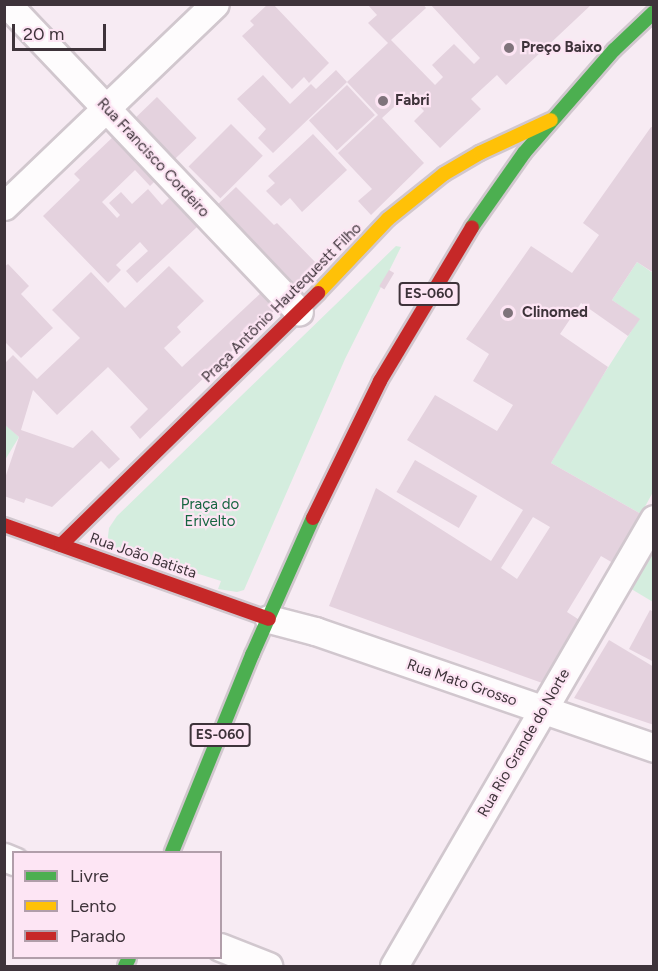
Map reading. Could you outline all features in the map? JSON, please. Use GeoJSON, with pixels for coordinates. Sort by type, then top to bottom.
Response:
{"type":"FeatureCollection","features":[{"type":"Feature","properties":{"kind":"main road","name":"ES-060"},"geometry":{"type":"LineString","coordinates":[[172,851],[269,618],[318,507],[380,381],[426,300],[491,196],[551,120],[654,12]]}},
{"type":"Feature","properties":{"kind":"main road","name":"Praça Antônio Hautequestt Filho"},"geometry":{"type":"LineString","coordinates":[[61,544],[299,312],[388,219],[427,186],[480,153],[551,120]]}},
{"type":"Feature","properties":{"kind":"main road","name":"Rua João Batista"},"geometry":{"type":"LineString","coordinates":[[4,525],[269,618]]}},
{"type":"Feature","properties":{"kind":"street","name":"Rua Francisco Cordeiro"},"geometry":{"type":"LineString","coordinates":[[7,4],[299,312]]}},
{"type":"Feature","properties":{"kind":"street"},"geometry":{"type":"LineString","coordinates":[[4,206],[215,4]]}},
{"type":"Feature","properties":{"kind":"street","name":"Rua Rio Grande do Norte"},"geometry":{"type":"LineString","coordinates":[[394,966],[654,519]]}},
{"type":"Feature","properties":{"kind":"street","name":"Rua Mato Grosso"},"geometry":{"type":"LineString","coordinates":[[269,618],[315,631],[654,748]]}},
{"type":"Feature","properties":{"kind":"street"},"geometry":{"type":"LineString","coordinates":[[222,949],[268,966]]}},
{"type":"Feature","properties":{"kind":"green space","name":"Praça do Erivelto"},"geometry":{"type":"Polygon","coordinates":[[[396,246],[401,247],[345,359],[244,590],[237,592],[218,589],[221,581],[107,545],[109,528],[117,516],[396,246]]]}},
{"type":"Feature","properties":{"kind":"green space"},"geometry":{"type":"Polygon","coordinates":[[[637,262],[653,273],[653,492],[641,514],[551,463],[577,416],[639,319],[612,300],[637,262]]]}},
{"type":"Feature","properties":{"kind":"green space"},"geometry":{"type":"Polygon","coordinates":[[[5,424],[19,437],[5,460],[5,424]]]}},
{"type":"Feature","properties":{"kind":"green space"},"geometry":{"type":"Polygon","coordinates":[[[653,547],[653,602],[628,587],[653,547]]]}},
{"type":"Feature","properties":{"kind":"building"},"geometry":{"type":"Polygon","coordinates":[[[268,4],[273,4],[329,63],[309,83],[304,77],[292,89],[242,36],[254,25],[250,21],[268,4]]]}},
{"type":"Feature","properties":{"kind":"building"},"geometry":{"type":"Polygon","coordinates":[[[367,4],[423,4],[426,8],[391,40],[435,85],[443,77],[432,65],[454,44],[474,64],[480,58],[430,4],[592,4],[506,85],[497,75],[471,99],[481,109],[440,148],[414,121],[424,111],[408,94],[382,118],[424,163],[371,215],[358,201],[372,189],[338,153],[378,115],[347,82],[388,43],[368,23],[377,15],[367,4]]]}},
{"type":"Feature","properties":{"kind":"building"},"geometry":{"type":"Polygon","coordinates":[[[336,70],[347,82],[273,153],[258,138],[266,129],[237,99],[263,75],[290,104],[311,84],[316,89],[336,70]]]}},
{"type":"Feature","properties":{"kind":"building"},"geometry":{"type":"Polygon","coordinates":[[[347,85],[375,115],[337,150],[309,120],[347,85]]]}},
{"type":"Feature","properties":{"kind":"building"},"geometry":{"type":"Polygon","coordinates":[[[157,97],[197,138],[174,160],[134,119],[157,97]]]}},
{"type":"Feature","properties":{"kind":"building"},"geometry":{"type":"Polygon","coordinates":[[[231,124],[263,156],[220,198],[189,166],[231,124]]]}},
{"type":"Feature","properties":{"kind":"building"},"geometry":{"type":"Polygon","coordinates":[[[651,127],[654,128],[654,273],[637,262],[612,300],[640,319],[628,336],[581,303],[560,334],[608,367],[551,463],[641,514],[613,563],[601,556],[567,612],[581,621],[545,684],[329,606],[376,488],[491,561],[523,510],[407,440],[435,395],[497,431],[513,405],[473,381],[489,354],[466,339],[531,246],[572,273],[599,235],[583,223],[651,127]],[[533,517],[501,568],[517,579],[550,527],[533,517]]]}},
{"type":"Feature","properties":{"kind":"building"},"geometry":{"type":"Polygon","coordinates":[[[313,134],[347,170],[302,212],[290,198],[281,206],[266,191],[275,183],[268,176],[313,134]]]}},
{"type":"Feature","properties":{"kind":"building"},"geometry":{"type":"Polygon","coordinates":[[[114,136],[156,180],[150,186],[135,170],[102,202],[117,218],[120,215],[109,203],[121,192],[132,204],[148,189],[162,205],[169,198],[197,227],[137,283],[126,271],[148,251],[140,242],[116,265],[121,270],[108,283],[43,216],[80,180],[74,174],[114,136]]]}},
{"type":"Feature","properties":{"kind":"building"},"geometry":{"type":"Polygon","coordinates":[[[236,187],[274,225],[277,223],[318,265],[296,286],[216,206],[236,187]]]}},
{"type":"Feature","properties":{"kind":"building"},"geometry":{"type":"Polygon","coordinates":[[[8,264],[29,286],[21,294],[53,328],[21,358],[4,341],[4,267],[8,264]]]}},
{"type":"Feature","properties":{"kind":"building"},"geometry":{"type":"Polygon","coordinates":[[[169,266],[204,301],[177,327],[181,332],[164,348],[182,367],[263,291],[278,307],[140,439],[130,427],[148,409],[108,367],[57,415],[33,390],[21,430],[73,448],[92,430],[120,459],[109,469],[101,461],[52,507],[26,498],[24,503],[4,496],[4,481],[19,437],[4,424],[4,364],[13,355],[37,379],[80,338],[52,310],[91,272],[125,308],[169,266]]]}},
{"type":"Feature","properties":{"kind":"building"},"geometry":{"type":"Polygon","coordinates":[[[389,270],[394,273],[384,289],[379,286],[389,270]]]}},
{"type":"Feature","properties":{"kind":"building"},"geometry":{"type":"Polygon","coordinates":[[[415,460],[477,496],[459,528],[396,492],[415,460]]]}},
{"type":"Feature","properties":{"kind":"building"},"geometry":{"type":"Polygon","coordinates":[[[650,610],[654,612],[654,662],[629,649],[650,610]]]}},
{"type":"Feature","properties":{"kind":"building"},"geometry":{"type":"Polygon","coordinates":[[[609,640],[654,667],[654,725],[574,698],[609,640]]]}},
{"type":"Feature","properties":{"kind":"traffic: fast"},"geometry":{"type":"LineString","coordinates":[[472,227],[524,153],[614,50],[654,12]]}},
{"type":"Feature","properties":{"kind":"traffic: fast"},"geometry":{"type":"LineString","coordinates":[[172,851],[252,655],[313,518]]}},
{"type":"Feature","properties":{"kind":"traffic: fast"},"geometry":{"type":"LineString","coordinates":[[125,966],[128,959]]}},
{"type":"Feature","properties":{"kind":"traffic: slow"},"geometry":{"type":"LineString","coordinates":[[318,293],[388,219],[444,174],[480,153],[551,120]]}},
{"type":"Feature","properties":{"kind":"traffic: jam"},"geometry":{"type":"LineString","coordinates":[[313,518],[380,381],[472,227]]}},
{"type":"Feature","properties":{"kind":"traffic: jam"},"geometry":{"type":"LineString","coordinates":[[61,545],[318,293]]}},
{"type":"Feature","properties":{"kind":"traffic: jam"},"geometry":{"type":"LineString","coordinates":[[4,525],[269,619]]}},
{"type":"Feature","properties":{"kind":"place","name":"Preço Baixo"},"geometry":{"type":"Point","coordinates":[509,48]}},
{"type":"Feature","properties":{"kind":"place","name":"Fabri"},"geometry":{"type":"Point","coordinates":[383,101]}},
{"type":"Feature","properties":{"kind":"place","name":"Clinomed"},"geometry":{"type":"Point","coordinates":[508,313]}}]}
